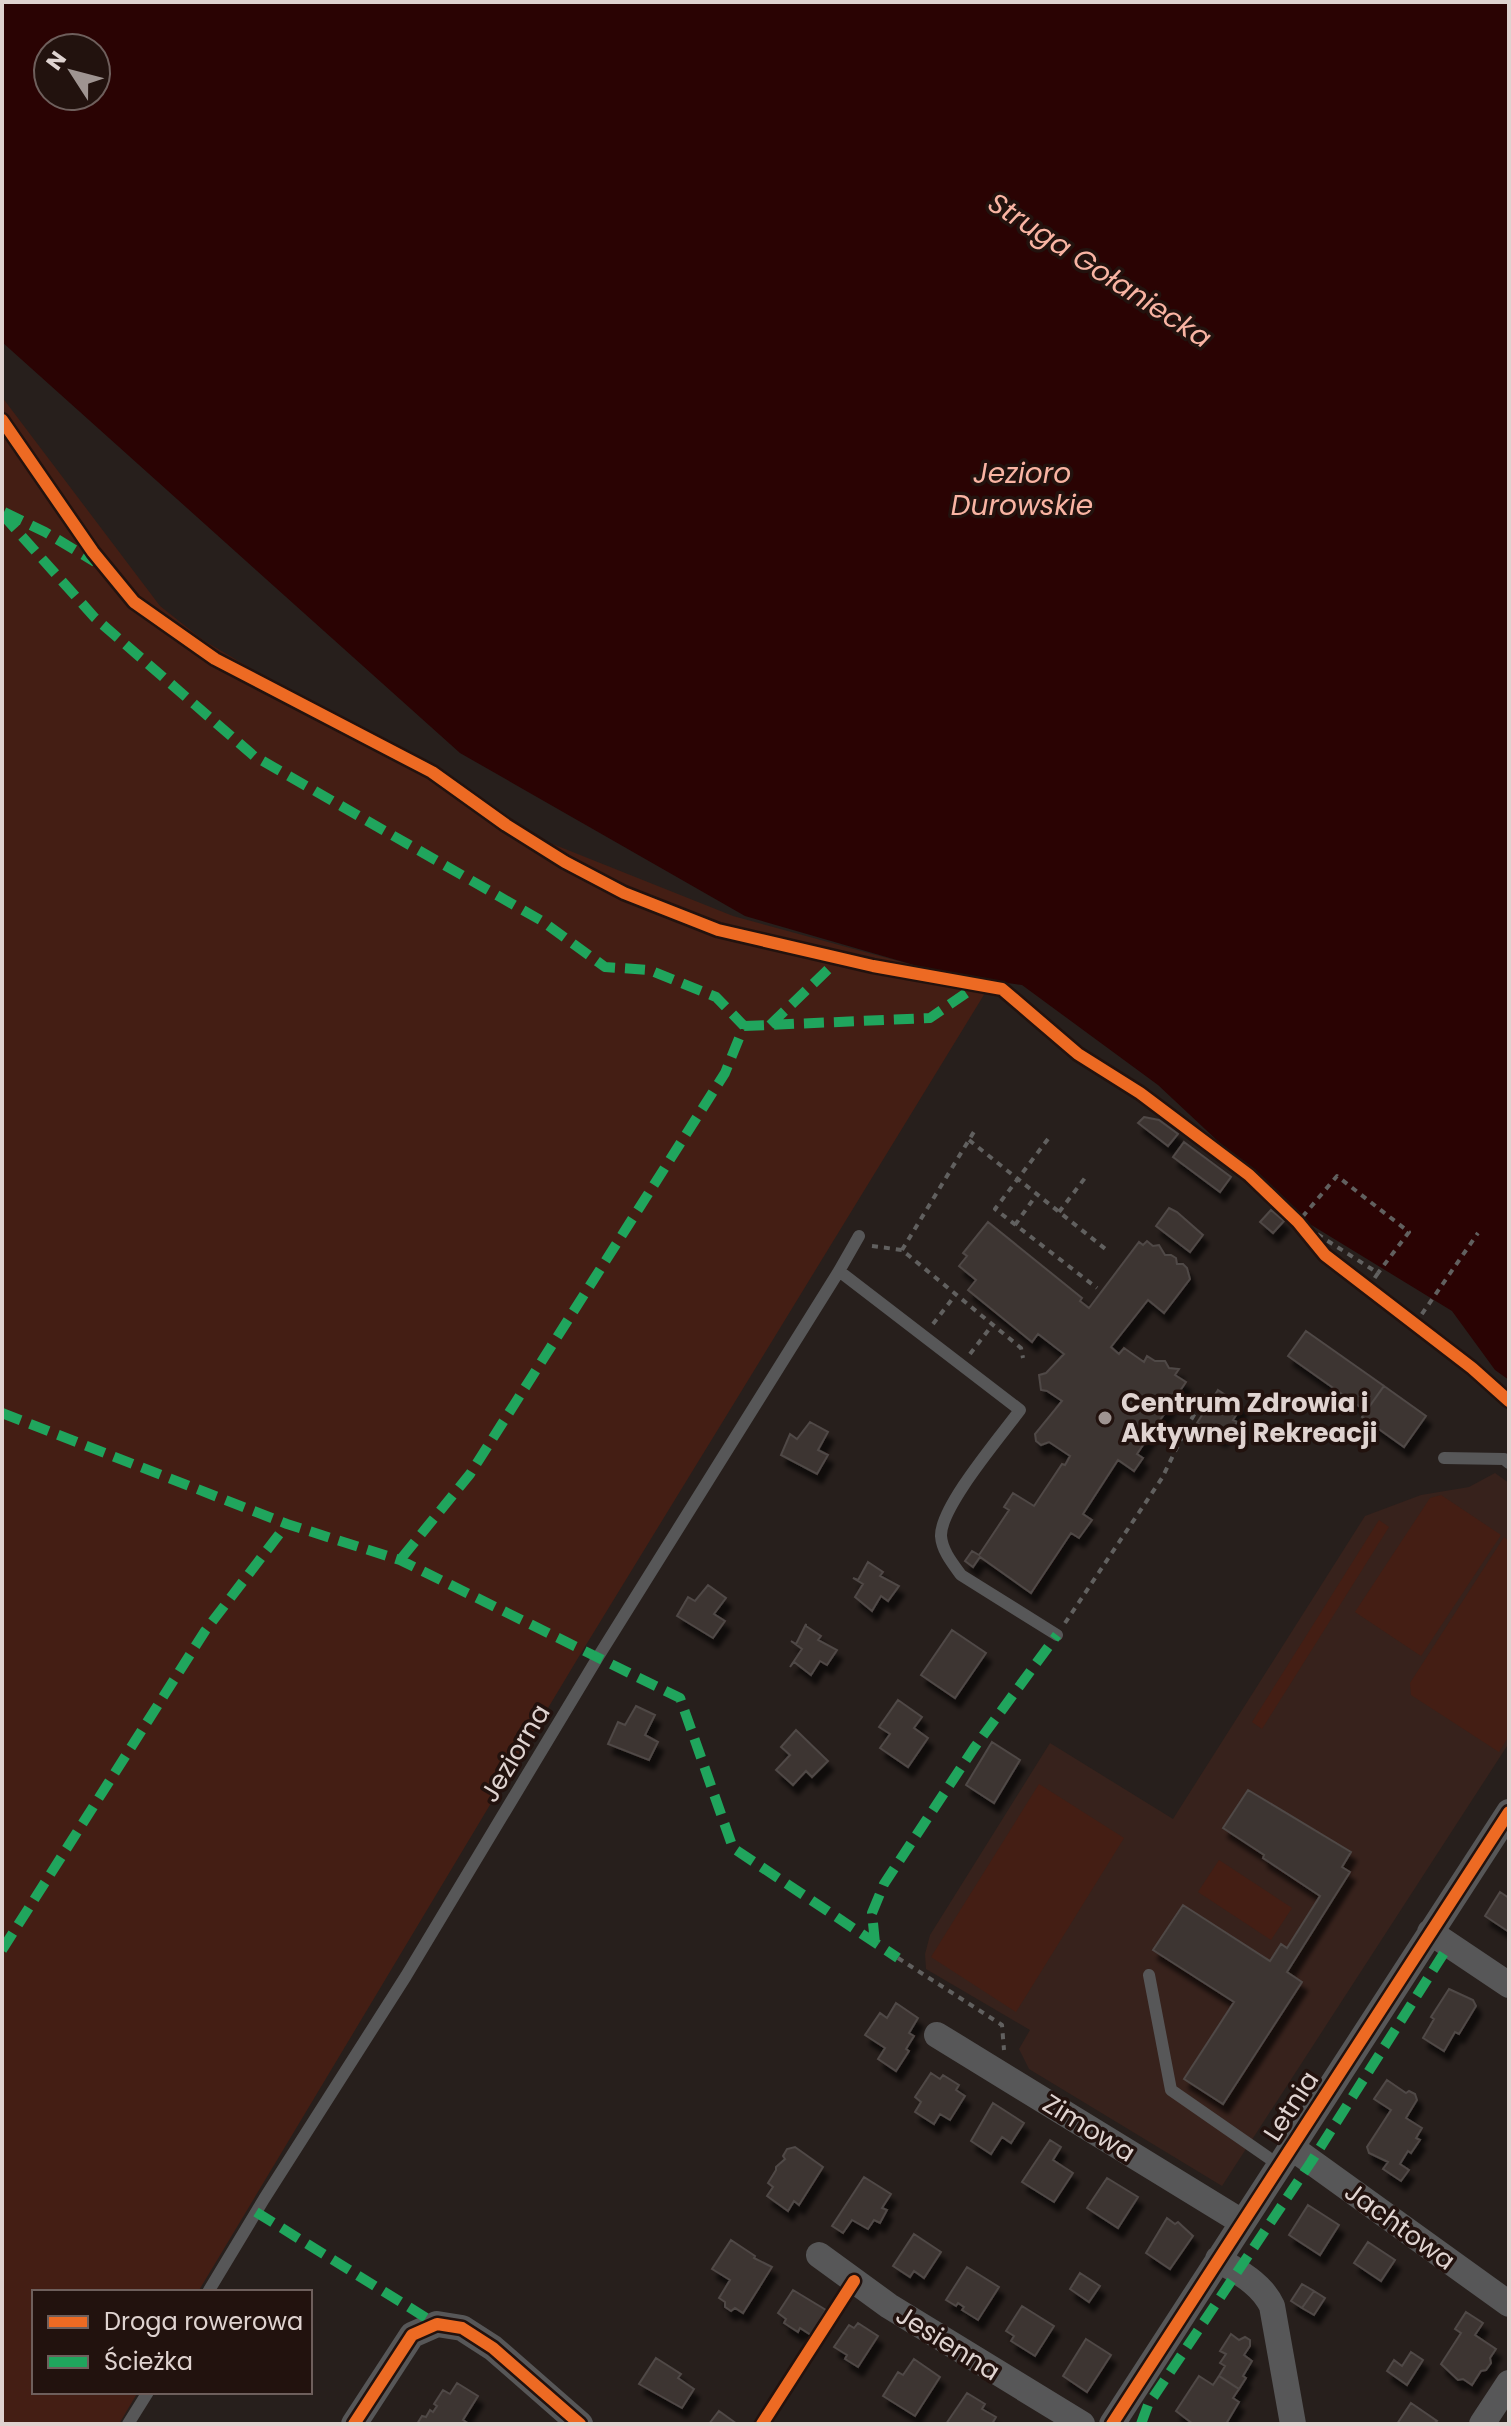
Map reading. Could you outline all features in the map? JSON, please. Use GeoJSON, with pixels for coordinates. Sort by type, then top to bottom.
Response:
{"type":"FeatureCollection","features":[{"type":"Feature","properties":{"kind":"street","name":"Letnia"},"geometry":{"type":"LineString","coordinates":[[1112,2424],[1509,1812]]}},
{"type":"Feature","properties":{"kind":"street"},"geometry":{"type":"LineString","coordinates":[[1430,1932],[1509,1985]]}},
{"type":"Feature","properties":{"kind":"street","name":"Zimowa"},"geometry":{"type":"LineString","coordinates":[[937,2035],[1242,2222]]}},
{"type":"Feature","properties":{"kind":"street","name":"Jachtowa"},"geometry":{"type":"LineString","coordinates":[[1285,2156],[1509,2304]]}},
{"type":"Feature","properties":{"kind":"street","name":"Jesienna"},"geometry":{"type":"LineString","coordinates":[[819,2255],[889,2306],[1082,2424]]}},
{"type":"Feature","properties":{"kind":"street"},"geometry":{"type":"LineString","coordinates":[[1218,2259],[1257,2285],[1272,2306],[1293,2424]]}},
{"type":"Feature","properties":{"kind":"street"},"geometry":{"type":"LineString","coordinates":[[354,2424],[412,2335],[437,2324],[462,2328],[493,2348],[580,2424]]}},
{"type":"Feature","properties":{"kind":"street"},"geometry":{"type":"LineString","coordinates":[[1482,2424],[1509,2383]]}},
{"type":"Feature","properties":{"kind":"lane","name":"Jeziorna"},"geometry":{"type":"LineString","coordinates":[[209,2290],[406,1976],[598,1657],[856,1240]]}},
{"type":"Feature","properties":{"kind":"lane"},"geometry":{"type":"LineString","coordinates":[[839,1271],[1020,1410],[948,1510],[941,1537],[950,1561],[961,1575],[1057,1635]]}},
{"type":"Feature","properties":{"kind":"lane"},"geometry":{"type":"LineString","coordinates":[[1444,1458],[1504,1459],[1509,1463]]}},
{"type":"Feature","properties":{"kind":"lane"},"geometry":{"type":"LineString","coordinates":[[1149,1975],[1171,2090],[1285,2156]]}},
{"type":"Feature","properties":{"kind":"lane"},"geometry":{"type":"LineString","coordinates":[[128,2424],[147,2394]]}},
{"type":"Feature","properties":{"kind":"path"},"geometry":{"type":"LineString","coordinates":[[902,1250],[975,1130]]}},
{"type":"Feature","properties":{"kind":"path"},"geometry":{"type":"LineString","coordinates":[[1048,1139],[995,1209],[1097,1288]]}},
{"type":"Feature","properties":{"kind":"path"},"geometry":{"type":"LineString","coordinates":[[969,1140],[1108,1251]]}},
{"type":"Feature","properties":{"kind":"path"},"geometry":{"type":"LineString","coordinates":[[1059,1212],[1088,1174]]}},
{"type":"Feature","properties":{"kind":"path"},"geometry":{"type":"LineString","coordinates":[[1368,1288],[1409,1232],[1337,1176],[1298,1222],[1378,1273]]}},
{"type":"Feature","properties":{"kind":"path"},"geometry":{"type":"LineString","coordinates":[[1015,1225],[1037,1194]]}},
{"type":"Feature","properties":{"kind":"path"},"geometry":{"type":"LineString","coordinates":[[1415,1324],[1478,1233]]}},
{"type":"Feature","properties":{"kind":"path"},"geometry":{"type":"LineString","coordinates":[[856,1240],[902,1250],[1021,1348],[1023,1358]]}},
{"type":"Feature","properties":{"kind":"path"},"geometry":{"type":"LineString","coordinates":[[923,1336],[956,1294]]}},
{"type":"Feature","properties":{"kind":"path"},"geometry":{"type":"LineString","coordinates":[[961,1365],[993,1324]]}},
{"type":"Feature","properties":{"kind":"path"},"geometry":{"type":"LineString","coordinates":[[1057,1635],[1162,1478],[1206,1395]]}},
{"type":"Feature","properties":{"kind":"path"},"geometry":{"type":"LineString","coordinates":[[898,1958],[1002,2025],[1007,2076]]}},
{"type":"Feature","properties":{"kind":"shaded area"},"geometry":{"type":"Polygon","coordinates":[[[2,397],[160,606],[203,640],[530,835],[733,916],[942,973],[993,980],[578,1658],[199,2290],[32,2290],[32,2394],[137,2394],[119,2424],[2,2424],[2,397]]]}},
{"type":"Feature","properties":{"kind":"shaded area"},"geometry":{"type":"Polygon","coordinates":[[[1495,1473],[1509,1483],[1509,1743],[1222,2186],[1029,2069],[1019,2049],[1030,2030],[926,1969],[925,1954],[930,1935],[1050,1743],[1173,1819],[1365,1516],[1421,1495],[1469,1487],[1495,1473]]]}},
{"type":"Feature","properties":{"kind":"shaded area"},"geometry":{"type":"Polygon","coordinates":[[[1441,1495],[1501,1535],[1421,1656],[1355,1612],[1430,1498],[1441,1495]]]}},
{"type":"Feature","properties":{"kind":"shaded area"},"geometry":{"type":"Polygon","coordinates":[[[1379,1520],[1389,1527],[1262,1729],[1252,1722],[1379,1520]]]}},
{"type":"Feature","properties":{"kind":"shaded area"},"geometry":{"type":"Polygon","coordinates":[[[1504,1537],[1509,1541],[1509,1736],[1499,1752],[1411,1695],[1410,1683],[1504,1537]]]}},
{"type":"Feature","properties":{"kind":"shaded area"},"geometry":{"type":"Polygon","coordinates":[[[1039,1784],[1124,1838],[1016,2012],[931,1957],[1039,1784]]]}},
{"type":"Feature","properties":{"kind":"shaded area"},"geometry":{"type":"Polygon","coordinates":[[[1219,1860],[1292,1908],[1271,1940],[1198,1892],[1219,1860]]]}},
{"type":"Feature","properties":{"kind":"water","name":"Jezioro Durowskie"},"geometry":{"type":"Polygon","coordinates":[[[2,2],[1509,2],[1509,1380],[1495,1370],[1452,1311],[1300,1218],[1158,1085],[1022,985],[945,974],[745,916],[460,753],[2,342],[2,2]]]}},
{"type":"Feature","properties":{"kind":"building"},"geometry":{"type":"Polygon","coordinates":[[[1144,1117],[1159,1120],[1178,1134],[1168,1146],[1138,1123],[1144,1117]]]}},
{"type":"Feature","properties":{"kind":"building"},"geometry":{"type":"Polygon","coordinates":[[[1184,1142],[1231,1177],[1220,1192],[1173,1157],[1184,1142]]]}},
{"type":"Feature","properties":{"kind":"building"},"geometry":{"type":"Polygon","coordinates":[[[1169,1208],[1203,1235],[1190,1252],[1156,1226],[1169,1208]]]}},
{"type":"Feature","properties":{"kind":"building"},"geometry":{"type":"Polygon","coordinates":[[[1271,1210],[1284,1221],[1273,1233],[1260,1222],[1271,1210]]]}},
{"type":"Feature","properties":{"kind":"building","name":"Centrum Zdrowia i Aktywnej Rekreacji"},"geometry":{"type":"Polygon","coordinates":[[[988,1222],[1082,1298],[1080,1301],[1089,1308],[1139,1242],[1159,1245],[1165,1255],[1171,1255],[1176,1258],[1177,1264],[1187,1268],[1190,1279],[1164,1313],[1148,1300],[1111,1347],[1119,1354],[1124,1348],[1144,1362],[1147,1356],[1155,1361],[1165,1361],[1169,1368],[1179,1369],[1175,1375],[1186,1382],[1137,1454],[1143,1458],[1134,1471],[1118,1460],[1083,1514],[1092,1520],[1079,1538],[1071,1533],[1031,1593],[980,1557],[973,1567],[965,1561],[972,1551],[979,1555],[1009,1510],[1004,1507],[1013,1493],[1034,1506],[1070,1456],[1049,1442],[1041,1445],[1036,1441],[1035,1434],[1062,1401],[1041,1390],[1039,1375],[1046,1373],[1064,1354],[1038,1334],[1032,1342],[968,1290],[976,1280],[959,1266],[967,1256],[963,1253],[988,1222]]]}},
{"type":"Feature","properties":{"kind":"building"},"geometry":{"type":"Polygon","coordinates":[[[1306,1331],[1384,1386],[1366,1411],[1288,1356],[1306,1331]]]}},
{"type":"Feature","properties":{"kind":"building"},"geometry":{"type":"Polygon","coordinates":[[[1384,1386],[1426,1416],[1404,1447],[1362,1417],[1384,1386]]]}},
{"type":"Feature","properties":{"kind":"building"},"geometry":{"type":"Polygon","coordinates":[[[1218,1390],[1242,1406],[1233,1420],[1237,1422],[1231,1432],[1227,1430],[1221,1438],[1197,1423],[1218,1390]]]}},
{"type":"Feature","properties":{"kind":"building"},"geometry":{"type":"Polygon","coordinates":[[[810,1422],[828,1432],[818,1450],[828,1455],[817,1474],[781,1455],[790,1434],[797,1439],[810,1422]]]}},
{"type":"Feature","properties":{"kind":"building"},"geometry":{"type":"Polygon","coordinates":[[[868,1562],[883,1572],[880,1576],[899,1586],[888,1601],[881,1596],[872,1611],[855,1597],[863,1584],[853,1578],[858,1580],[868,1562]]]}},
{"type":"Feature","properties":{"kind":"building"},"geometry":{"type":"Polygon","coordinates":[[[708,1585],[726,1598],[714,1614],[725,1621],[713,1638],[677,1616],[688,1597],[695,1601],[708,1585]]]}},
{"type":"Feature","properties":{"kind":"building"},"geometry":{"type":"Polygon","coordinates":[[[806,1624],[821,1636],[818,1640],[837,1650],[827,1665],[820,1661],[811,1675],[794,1662],[790,1667],[802,1649],[791,1641],[796,1644],[806,1624]]]}},
{"type":"Feature","properties":{"kind":"building"},"geometry":{"type":"Polygon","coordinates":[[[952,1630],[986,1653],[955,1698],[921,1675],[952,1630]]]}},
{"type":"Feature","properties":{"kind":"building"},"geometry":{"type":"Polygon","coordinates":[[[898,1700],[922,1717],[914,1728],[928,1738],[908,1767],[880,1748],[890,1734],[879,1727],[898,1700]]]}},
{"type":"Feature","properties":{"kind":"building"},"geometry":{"type":"Polygon","coordinates":[[[636,1706],[655,1715],[645,1735],[658,1742],[649,1760],[608,1744],[618,1722],[625,1725],[636,1706]]]}},
{"type":"Feature","properties":{"kind":"building"},"geometry":{"type":"Polygon","coordinates":[[[796,1730],[828,1761],[812,1777],[806,1771],[793,1785],[776,1770],[790,1755],[781,1747],[796,1730]]]}},
{"type":"Feature","properties":{"kind":"building"},"geometry":{"type":"Polygon","coordinates":[[[992,1742],[1020,1760],[994,1803],[966,1785],[992,1742]]]}},
{"type":"Feature","properties":{"kind":"building"},"geometry":{"type":"Polygon","coordinates":[[[1248,1790],[1351,1852],[1342,1867],[1350,1872],[1287,1972],[1302,1982],[1223,2104],[1184,2079],[1234,2002],[1153,1950],[1183,1905],[1270,1961],[1281,1944],[1287,1948],[1320,1896],[1223,1828],[1248,1790]]]}},
{"type":"Feature","properties":{"kind":"building"},"geometry":{"type":"Polygon","coordinates":[[[1500,1892],[1509,1898],[1509,1932],[1485,1916],[1500,1892]]]}},
{"type":"Feature","properties":{"kind":"building"},"geometry":{"type":"Polygon","coordinates":[[[1449,1989],[1473,2000],[1476,2006],[1444,2051],[1423,2038],[1434,2019],[1431,2017],[1449,1989]]]}},
{"type":"Feature","properties":{"kind":"building"},"geometry":{"type":"Polygon","coordinates":[[[896,2003],[918,2018],[909,2033],[914,2036],[906,2049],[909,2051],[896,2071],[878,2059],[885,2048],[865,2035],[880,2013],[887,2018],[896,2003]]]}},
{"type":"Feature","properties":{"kind":"building"},"geometry":{"type":"Polygon","coordinates":[[[931,2073],[940,2079],[943,2075],[959,2085],[956,2090],[965,2096],[950,2120],[940,2114],[934,2124],[915,2112],[921,2102],[915,2097],[931,2073]]]}},
{"type":"Feature","properties":{"kind":"building"},"geometry":{"type":"Polygon","coordinates":[[[1387,2080],[1406,2093],[1415,2094],[1417,2100],[1406,2118],[1422,2128],[1416,2138],[1420,2140],[1400,2164],[1409,2170],[1401,2181],[1383,2169],[1388,2162],[1369,2153],[1367,2147],[1391,2110],[1374,2099],[1387,2080]]]}},
{"type":"Feature","properties":{"kind":"building"},"geometry":{"type":"Polygon","coordinates":[[[993,2103],[1024,2123],[1011,2143],[1002,2137],[991,2154],[971,2141],[993,2103]]]}},
{"type":"Feature","properties":{"kind":"building"},"geometry":{"type":"Polygon","coordinates":[[[1050,2140],[1061,2147],[1053,2160],[1073,2173],[1054,2202],[1022,2182],[1050,2140]]]}},
{"type":"Feature","properties":{"kind":"building"},"geometry":{"type":"Polygon","coordinates":[[[795,2147],[823,2167],[799,2205],[794,2201],[788,2211],[767,2196],[773,2187],[768,2183],[776,2167],[785,2159],[783,2156],[787,2149],[795,2147]]]}},
{"type":"Feature","properties":{"kind":"building"},"geometry":{"type":"Polygon","coordinates":[[[864,2177],[891,2194],[882,2208],[887,2210],[880,2223],[874,2220],[868,2229],[852,2220],[843,2233],[832,2226],[864,2177]]]}},
{"type":"Feature","properties":{"kind":"building"},"geometry":{"type":"Polygon","coordinates":[[[1107,2178],[1138,2197],[1118,2228],[1087,2208],[1107,2178]]]}},
{"type":"Feature","properties":{"kind":"building"},"geometry":{"type":"Polygon","coordinates":[[[1308,2205],[1339,2225],[1320,2255],[1289,2235],[1308,2205]]]}},
{"type":"Feature","properties":{"kind":"building"},"geometry":{"type":"Polygon","coordinates":[[[1167,2218],[1175,2224],[1178,2222],[1193,2236],[1170,2269],[1146,2253],[1167,2218]]]}},
{"type":"Feature","properties":{"kind":"building"},"geometry":{"type":"Polygon","coordinates":[[[914,2234],[941,2252],[924,2278],[914,2271],[910,2277],[893,2266],[914,2234]]]}},
{"type":"Feature","properties":{"kind":"building"},"geometry":{"type":"Polygon","coordinates":[[[731,2240],[772,2267],[743,2313],[725,2307],[725,2302],[719,2298],[730,2280],[712,2269],[731,2240]]]}},
{"type":"Feature","properties":{"kind":"building"},"geometry":{"type":"Polygon","coordinates":[[[1368,2242],[1395,2260],[1381,2281],[1354,2263],[1368,2242]]]}},
{"type":"Feature","properties":{"kind":"building"},"geometry":{"type":"Polygon","coordinates":[[[967,2267],[999,2287],[978,2320],[962,2310],[964,2307],[958,2303],[956,2306],[946,2300],[967,2267]]]}},
{"type":"Feature","properties":{"kind":"building"},"geometry":{"type":"Polygon","coordinates":[[[1080,2273],[1100,2286],[1089,2302],[1070,2289],[1080,2273]]]}},
{"type":"Feature","properties":{"kind":"building"},"geometry":{"type":"Polygon","coordinates":[[[1302,2284],[1314,2291],[1302,2308],[1291,2301],[1302,2284]]]}},
{"type":"Feature","properties":{"kind":"building"},"geometry":{"type":"Polygon","coordinates":[[[793,2290],[826,2310],[811,2335],[800,2328],[798,2332],[784,2323],[786,2319],[778,2313],[793,2290]]]}},
{"type":"Feature","properties":{"kind":"building"},"geometry":{"type":"Polygon","coordinates":[[[1314,2291],[1325,2298],[1314,2315],[1302,2308],[1314,2291]]]}},
{"type":"Feature","properties":{"kind":"building"},"geometry":{"type":"Polygon","coordinates":[[[1022,2306],[1054,2326],[1035,2356],[1011,2341],[1014,2336],[1006,2331],[1022,2306]]]}},
{"type":"Feature","properties":{"kind":"building"},"geometry":{"type":"Polygon","coordinates":[[[1466,2312],[1483,2323],[1475,2335],[1496,2349],[1490,2358],[1491,2363],[1472,2385],[1463,2379],[1458,2380],[1441,2364],[1461,2333],[1455,2329],[1466,2312]]]}},
{"type":"Feature","properties":{"kind":"building"},"geometry":{"type":"Polygon","coordinates":[[[858,2323],[878,2336],[858,2367],[834,2347],[849,2325],[854,2328],[858,2323]]]}},
{"type":"Feature","properties":{"kind":"building"},"geometry":{"type":"Polygon","coordinates":[[[1231,2334],[1239,2340],[1245,2337],[1250,2340],[1244,2355],[1252,2361],[1239,2389],[1219,2376],[1225,2366],[1220,2363],[1226,2354],[1220,2351],[1231,2334]]]}},
{"type":"Feature","properties":{"kind":"building"},"geometry":{"type":"Polygon","coordinates":[[[1086,2339],[1111,2355],[1087,2392],[1063,2376],[1086,2339]]]}},
{"type":"Feature","properties":{"kind":"building"},"geometry":{"type":"Polygon","coordinates":[[[1411,2352],[1423,2360],[1407,2385],[1387,2371],[1394,2360],[1402,2366],[1411,2352]]]}},
{"type":"Feature","properties":{"kind":"building"},"geometry":{"type":"Polygon","coordinates":[[[656,2358],[681,2374],[678,2378],[694,2389],[682,2408],[639,2384],[656,2358]]]}},
{"type":"Feature","properties":{"kind":"building"},"geometry":{"type":"Polygon","coordinates":[[[914,2359],[940,2377],[915,2416],[883,2396],[898,2372],[903,2375],[914,2359]]]}},
{"type":"Feature","properties":{"kind":"building"},"geometry":{"type":"Polygon","coordinates":[[[1199,2376],[1213,2385],[1219,2376],[1239,2389],[1233,2398],[1239,2402],[1226,2424],[1193,2424],[1176,2411],[1199,2376]]]}},
{"type":"Feature","properties":{"kind":"building"},"geometry":{"type":"Polygon","coordinates":[[[457,2383],[478,2396],[463,2420],[469,2424],[417,2424],[430,2410],[433,2412],[437,2406],[434,2404],[443,2390],[450,2394],[457,2383]]]}},
{"type":"Feature","properties":{"kind":"building"},"geometry":{"type":"Polygon","coordinates":[[[967,2393],[985,2404],[982,2409],[996,2417],[992,2424],[946,2424],[967,2393]]]}},
{"type":"Feature","properties":{"kind":"building"},"geometry":{"type":"Polygon","coordinates":[[[1411,2403],[1437,2421],[1434,2424],[1397,2424],[1411,2403]]]}},
{"type":"Feature","properties":{"kind":"building"},"geometry":{"type":"Polygon","coordinates":[[[719,2411],[737,2424],[709,2424],[719,2411]]]}},
{"type":"Feature","properties":{"kind":"marked path"},"geometry":{"type":"LineString","coordinates":[[4,512],[95,562]]}},
{"type":"Feature","properties":{"kind":"marked path"},"geometry":{"type":"LineString","coordinates":[[2,514],[95,618],[254,756],[542,921],[605,967],[649,970],[716,997],[744,1026],[725,1073],[470,1474],[400,1560]]}},
{"type":"Feature","properties":{"kind":"marked path"},"geometry":{"type":"LineString","coordinates":[[770,1025],[839,959]]}},
{"type":"Feature","properties":{"kind":"marked path"},"geometry":{"type":"LineString","coordinates":[[744,1026],[930,1018],[975,987]]}},
{"type":"Feature","properties":{"kind":"marked path"},"geometry":{"type":"LineString","coordinates":[[2,1413],[287,1524],[400,1560],[680,1698],[733,1848],[898,1958]]}},
{"type":"Feature","properties":{"kind":"marked path"},"geometry":{"type":"LineString","coordinates":[[2,1950],[205,1631],[287,1524]]}},
{"type":"Feature","properties":{"kind":"marked path"},"geometry":{"type":"LineString","coordinates":[[875,1943],[872,1913],[884,1884],[974,1748],[1057,1635]]}},
{"type":"Feature","properties":{"kind":"marked path"},"geometry":{"type":"LineString","coordinates":[[1141,2424],[1148,2405],[1311,2162],[1449,1945]]}},
{"type":"Feature","properties":{"kind":"marked path"},"geometry":{"type":"LineString","coordinates":[[256,2212],[436,2324]]}},
{"type":"Feature","properties":{"kind":"cycle path"},"geometry":{"type":"LineString","coordinates":[[2,420],[93,552],[134,602],[215,659],[432,772],[506,825],[565,862],[624,893],[718,930],[873,966],[1002,989],[1078,1054],[1140,1093],[1249,1175],[1298,1222],[1325,1255],[1472,1368],[1509,1401]]}},
{"type":"Feature","properties":{"kind":"cycle path"},"geometry":{"type":"LineString","coordinates":[[1112,2424],[1509,1812]]}},
{"type":"Feature","properties":{"kind":"cycle path"},"geometry":{"type":"LineString","coordinates":[[762,2424],[854,2281]]}},
{"type":"Feature","properties":{"kind":"cycle path"},"geometry":{"type":"LineString","coordinates":[[354,2424],[412,2335],[437,2324],[462,2328],[493,2348],[580,2424]]}},
{"type":"Feature","properties":{"kind":"place","name":"Centrum Zdrowia i Aktywnej Rekreacji"},"geometry":{"type":"Point","coordinates":[1105,1418]}},
{"type":"Feature","properties":{"kind":"water label","name":"Struga Gołaniecka"},"geometry":{"type":"Point","coordinates":[1100,270]}}]}
